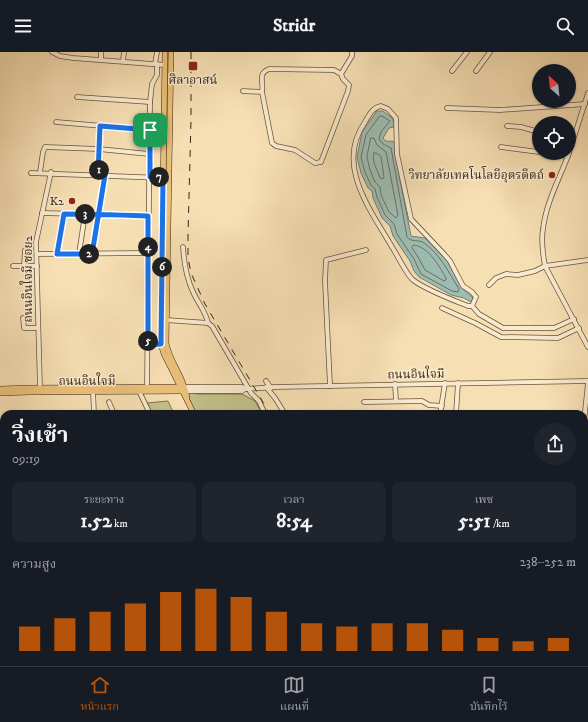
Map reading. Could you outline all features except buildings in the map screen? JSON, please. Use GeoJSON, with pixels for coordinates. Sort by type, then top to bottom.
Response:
{"type":"FeatureCollection","features":[{"type":"Feature","properties":{"kind":"main road"},"geometry":{"type":"LineString","coordinates":[[167,52],[165,64],[167,101],[163,178],[161,344],[164,354],[183,389]]}},
{"type":"Feature","properties":{"kind":"main road"},"geometry":{"type":"LineString","coordinates":[[167,52],[166,346],[192,410]]}},
{"type":"Feature","properties":{"kind":"main road","name":"ถนนอินใจมี"},"geometry":{"type":"LineString","coordinates":[[139,389],[147,387],[183,389]]}},
{"type":"Feature","properties":{"kind":"main road","name":"ถนนอินใจมี"},"geometry":{"type":"LineString","coordinates":[[0,390],[183,389]]}},
{"type":"Feature","properties":{"kind":"main road","name":"ถนนอินใจมี"},"geometry":{"type":"LineString","coordinates":[[0,393],[40,390]]}},
{"type":"Feature","properties":{"kind":"street"},"geometry":{"type":"LineString","coordinates":[[52,52],[60,56],[73,58],[165,64]]}},
{"type":"Feature","properties":{"kind":"street"},"geometry":{"type":"LineString","coordinates":[[101,59],[102,52]]}},
{"type":"Feature","properties":{"kind":"street"},"geometry":{"type":"LineString","coordinates":[[123,61],[124,52]]}},
{"type":"Feature","properties":{"kind":"street"},"geometry":{"type":"LineString","coordinates":[[147,387],[150,102],[152,84],[157,76],[156,64],[158,52],[167,52]]}},
{"type":"Feature","properties":{"kind":"street"},"geometry":{"type":"LineString","coordinates":[[341,74],[352,56],[352,52]]}},
{"type":"Feature","properties":{"kind":"street"},"geometry":{"type":"LineString","coordinates":[[452,71],[467,52]]}},
{"type":"Feature","properties":{"kind":"street"},"geometry":{"type":"LineString","coordinates":[[476,71],[490,52]]}},
{"type":"Feature","properties":{"kind":"street"},"geometry":{"type":"LineString","coordinates":[[269,69],[334,70],[341,74],[343,79],[349,85],[348,91],[322,162],[316,162],[295,150],[276,146],[272,143],[262,92],[262,74],[264,71],[269,69]]}},
{"type":"Feature","properties":{"kind":"street"},"geometry":{"type":"LineString","coordinates":[[243,91],[262,92]]}},
{"type":"Feature","properties":{"kind":"street"},"geometry":{"type":"LineString","coordinates":[[576,126],[588,93]]}},
{"type":"Feature","properties":{"kind":"street"},"geometry":{"type":"LineString","coordinates":[[77,97],[150,102]]}},
{"type":"Feature","properties":{"kind":"street"},"geometry":{"type":"LineString","coordinates":[[447,108],[500,110],[585,104]]}},
{"type":"Feature","properties":{"kind":"street"},"geometry":{"type":"LineString","coordinates":[[472,306],[476,297],[472,292],[462,286],[450,261],[411,218],[397,154],[396,118],[388,109],[381,106],[376,107],[356,137],[353,150],[354,172],[365,201],[412,280],[444,296],[468,306],[472,306],[478,314],[503,328],[554,328],[574,319]]}},
{"type":"Feature","properties":{"kind":"street"},"geometry":{"type":"LineString","coordinates":[[56,122],[150,130]]}},
{"type":"Feature","properties":{"kind":"street"},"geometry":{"type":"LineString","coordinates":[[98,174],[100,126]]}},
{"type":"Feature","properties":{"kind":"street"},"geometry":{"type":"LineString","coordinates":[[507,126],[521,127],[532,130]]}},
{"type":"Feature","properties":{"kind":"street"},"geometry":{"type":"LineString","coordinates":[[40,172],[45,146],[149,154]]}},
{"type":"Feature","properties":{"kind":"street"},"geometry":{"type":"LineString","coordinates":[[501,148],[532,151]]}},
{"type":"Feature","properties":{"kind":"street"},"geometry":{"type":"LineString","coordinates":[[567,160],[547,210],[543,230],[545,266],[588,347]]}},
{"type":"Feature","properties":{"kind":"street"},"geometry":{"type":"LineString","coordinates":[[31,173],[51,172],[163,178]]}},
{"type":"Feature","properties":{"kind":"street","name":"ถนนอินใจมี ซอย2"},"geometry":{"type":"LineString","coordinates":[[40,390],[36,242],[51,172]]}},
{"type":"Feature","properties":{"kind":"street"},"geometry":{"type":"LineString","coordinates":[[92,254],[105,175]]}},
{"type":"Feature","properties":{"kind":"street"},"geometry":{"type":"LineString","coordinates":[[42,213],[148,216]]}},
{"type":"Feature","properties":{"kind":"street"},"geometry":{"type":"LineString","coordinates":[[57,254],[64,214]]}},
{"type":"Feature","properties":{"kind":"street"},"geometry":{"type":"LineString","coordinates":[[79,254],[85,214]]}},
{"type":"Feature","properties":{"kind":"street"},"geometry":{"type":"LineString","coordinates":[[183,247],[187,276],[208,323]]}},
{"type":"Feature","properties":{"kind":"street"},"geometry":{"type":"LineString","coordinates":[[24,266],[25,250]]}},
{"type":"Feature","properties":{"kind":"street"},"geometry":{"type":"LineString","coordinates":[[330,386],[325,281],[326,260],[366,250]]}},
{"type":"Feature","properties":{"kind":"street"},"geometry":{"type":"LineString","coordinates":[[37,254],[148,253]]}},
{"type":"Feature","properties":{"kind":"street"},"geometry":{"type":"LineString","coordinates":[[489,285],[500,276],[506,274],[513,276],[535,271],[545,266],[588,260]]}},
{"type":"Feature","properties":{"kind":"street"},"geometry":{"type":"LineString","coordinates":[[14,266],[37,266]]}},
{"type":"Feature","properties":{"kind":"street"},"geometry":{"type":"LineString","coordinates":[[442,308],[501,337],[558,338],[579,328]]}},
{"type":"Feature","properties":{"kind":"street"},"geometry":{"type":"LineString","coordinates":[[23,318],[24,328],[38,328]]}},
{"type":"Feature","properties":{"kind":"street"},"geometry":{"type":"LineString","coordinates":[[166,320],[208,323],[212,326],[218,334],[247,388],[259,401],[263,410]]}},
{"type":"Feature","properties":{"kind":"street"},"geometry":{"type":"LineString","coordinates":[[148,345],[161,344]]}},
{"type":"Feature","properties":{"kind":"street"},"geometry":{"type":"LineString","coordinates":[[266,380],[268,387],[282,410]]}},
{"type":"Feature","properties":{"kind":"street"},"geometry":{"type":"LineString","coordinates":[[585,410],[588,382]]}},
{"type":"Feature","properties":{"kind":"street","name":"ถนนอินใจมี"},"geometry":{"type":"LineString","coordinates":[[183,389],[444,383],[588,382]]}},
{"type":"Feature","properties":{"kind":"street"},"geometry":{"type":"LineString","coordinates":[[441,410],[444,383]]}},
{"type":"Feature","properties":{"kind":"street"},"geometry":{"type":"LineString","coordinates":[[456,410],[458,383]]}},
{"type":"Feature","properties":{"kind":"street"},"geometry":{"type":"LineString","coordinates":[[395,384],[396,401]]}},
{"type":"Feature","properties":{"kind":"street"},"geometry":{"type":"LineString","coordinates":[[275,387],[275,398]]}},
{"type":"Feature","properties":{"kind":"street"},"geometry":{"type":"LineString","coordinates":[[252,394],[254,388]]}},
{"type":"Feature","properties":{"kind":"street"},"geometry":{"type":"LineString","coordinates":[[93,389],[94,410]]}},
{"type":"Feature","properties":{"kind":"street"},"geometry":{"type":"LineString","coordinates":[[139,389],[148,410]]}},
{"type":"Feature","properties":{"kind":"street"},"geometry":{"type":"LineString","coordinates":[[364,402],[422,401],[429,405],[442,406]]}},
{"type":"Feature","properties":{"kind":"street"},"geometry":{"type":"LineString","coordinates":[[109,402],[112,410]]}},
{"type":"Feature","properties":{"kind":"shaded area"},"geometry":{"type":"Polygon","coordinates":[[[186,391],[198,394],[242,394],[255,401],[260,410],[193,410],[186,391]]]}},
{"type":"Feature","properties":{"kind":"shaded area"},"geometry":{"type":"Polygon","coordinates":[[[168,401],[172,410],[150,410],[147,403],[168,401]]]}},
{"type":"Feature","properties":{"kind":"water"},"geometry":{"type":"Polygon","coordinates":[[[377,111],[383,111],[391,117],[393,121],[394,127],[389,128],[383,138],[387,141],[393,141],[395,145],[398,170],[411,236],[425,238],[433,245],[447,261],[463,289],[473,298],[471,302],[464,298],[451,295],[419,277],[393,236],[390,226],[382,218],[373,198],[372,191],[368,188],[361,173],[357,157],[362,132],[377,111]]]}},
{"type":"Feature","properties":{"kind":"railway"},"geometry":{"type":"LineString","coordinates":[[191,52],[188,235],[188,258],[191,273],[205,304],[268,410]]}},
{"type":"Feature","properties":{"kind":"place","name":"ศิลาอาสน์"},"geometry":{"type":"Point","coordinates":[193,66]}},
{"type":"Feature","properties":{"kind":"place","name":"วิทยาลัยเทคโนโลยีอุตรดิตถ์"},"geometry":{"type":"Point","coordinates":[552,175]}},
{"type":"Feature","properties":{"kind":"place","name":"K2"},"geometry":{"type":"Point","coordinates":[72,201]}},
{"type":"Feature","properties":{"kind":"route"},"geometry":{"type":"LineString","coordinates":[[150,130],[100,126],[98,174],[105,175],[99,215],[92,254],[57,254],[64,214],[85,214],[99,215],[148,216],[148,345],[161,344],[163,178],[150,177],[150,130]]}}]}
